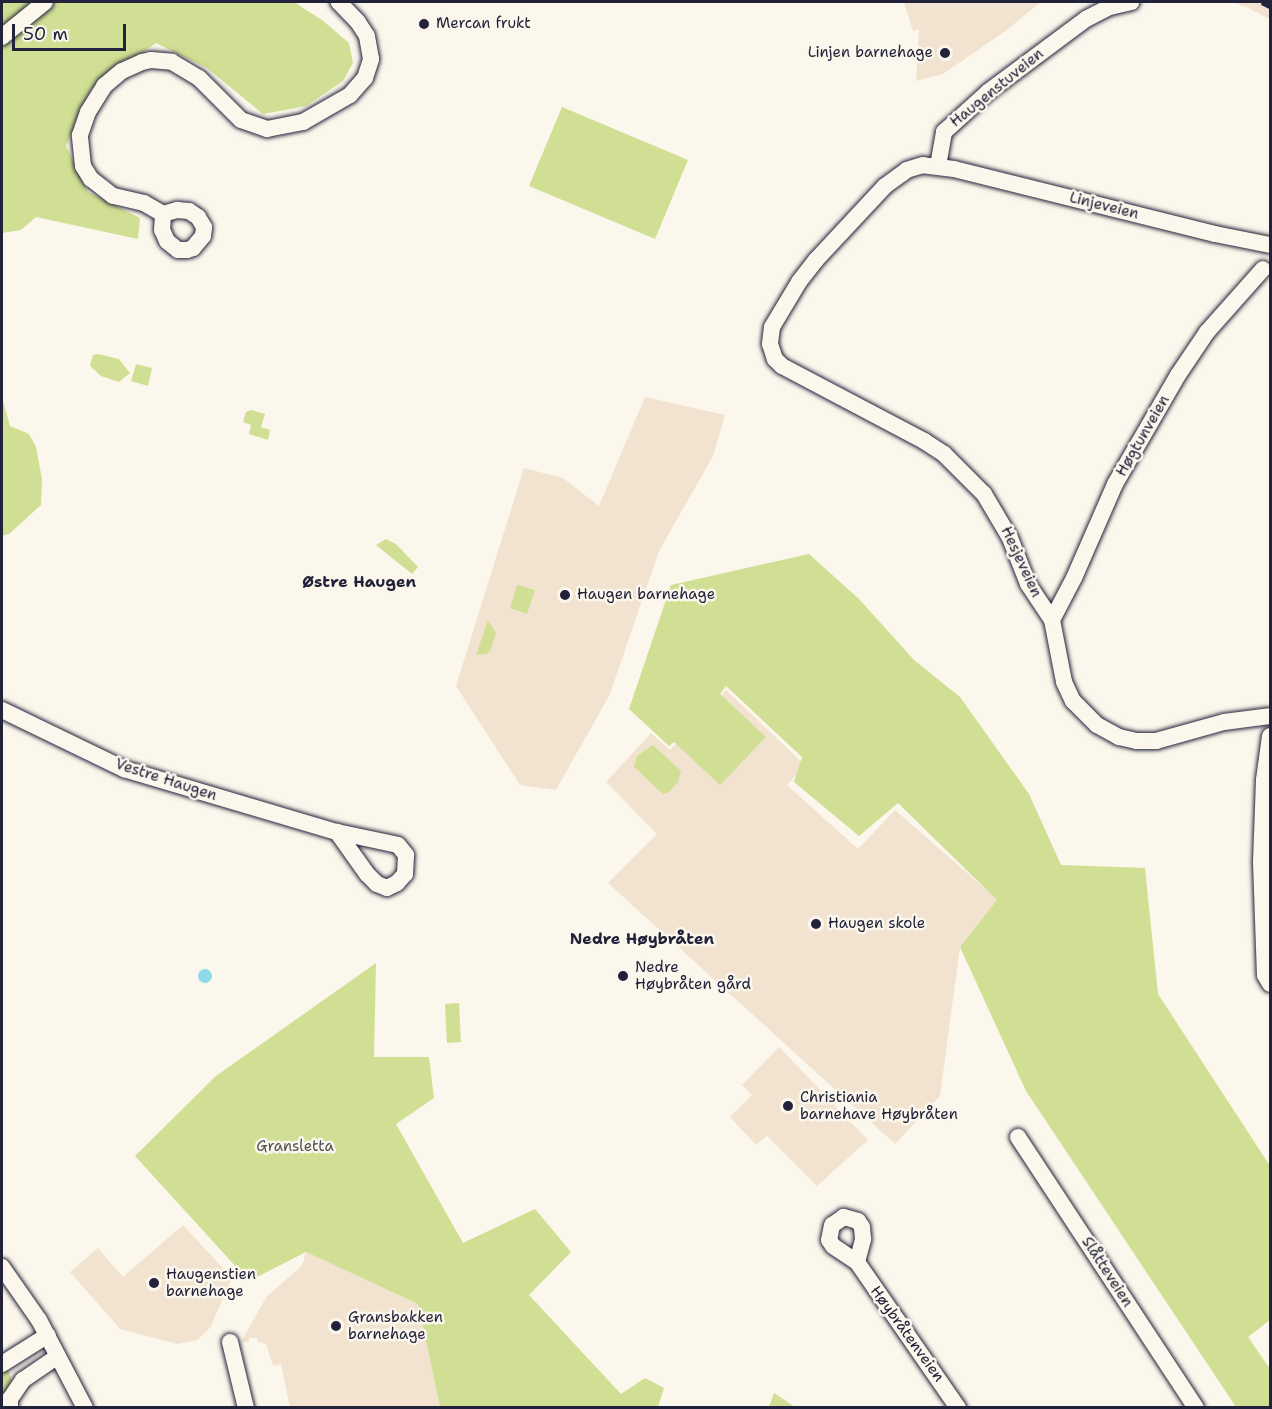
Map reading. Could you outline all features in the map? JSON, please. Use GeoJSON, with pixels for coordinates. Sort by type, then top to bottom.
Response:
{"type":"FeatureCollection","features":[{"type":"Feature","properties":{"kind":"street"},"geometry":{"type":"LineString","coordinates":[[2,37],[45,2]]}},
{"type":"Feature","properties":{"kind":"street"},"geometry":{"type":"LineString","coordinates":[[163,214],[144,204],[113,196],[91,179],[83,166],[80,135],[88,112],[104,86],[122,71],[142,62],[151,60],[172,62],[199,78],[241,120],[267,129],[303,122],[350,94],[365,78],[370,58],[367,36],[358,22],[339,2]]}},
{"type":"Feature","properties":{"kind":"street","name":"Haugenstuveien"},"geometry":{"type":"LineString","coordinates":[[938,166],[944,132],[988,92],[1086,19],[1110,7],[1131,2]]}},
{"type":"Feature","properties":{"kind":"street","name":"Hesjeveien"},"geometry":{"type":"LineString","coordinates":[[938,166],[923,165],[899,175],[885,186],[816,260],[799,282],[772,327],[770,344],[775,359],[793,372],[924,441],[967,474],[998,513],[1028,584],[1052,620],[1064,682],[1073,701],[1097,726],[1119,737],[1137,741],[1156,741],[1232,720],[1270,716]]}},
{"type":"Feature","properties":{"kind":"street","name":"Linjeveien"},"geometry":{"type":"LineString","coordinates":[[938,166],[1264,244]]}},
{"type":"Feature","properties":{"kind":"street"},"geometry":{"type":"LineString","coordinates":[[1264,244],[1267,274]]}},
{"type":"Feature","properties":{"kind":"street","name":"Høgtunveien"},"geometry":{"type":"LineString","coordinates":[[1052,620],[1074,578],[1115,484],[1178,375],[1207,332],[1267,274]]}},
{"type":"Feature","properties":{"kind":"street","name":"Vestre Haugen"},"geometry":{"type":"LineString","coordinates":[[2,710],[124,769],[337,832]]}},
{"type":"Feature","properties":{"kind":"street"},"geometry":{"type":"LineString","coordinates":[[1270,736],[1263,780],[1261,862],[1265,975],[1270,984]]}},
{"type":"Feature","properties":{"kind":"street","name":"Slåtteveien"},"geometry":{"type":"LineString","coordinates":[[1018,1137],[1196,1407]]}},
{"type":"Feature","properties":{"kind":"street","name":"Høybråtenveien"},"geometry":{"type":"LineString","coordinates":[[856,1262],[958,1407]]}},
{"type":"Feature","properties":{"kind":"street"},"geometry":{"type":"LineString","coordinates":[[2,1267],[26,1298],[48,1335],[85,1407]]}},
{"type":"Feature","properties":{"kind":"street"},"geometry":{"type":"LineString","coordinates":[[2,1364],[48,1335]]}},
{"type":"Feature","properties":{"kind":"street"},"geometry":{"type":"LineString","coordinates":[[230,1342],[246,1407]]}},
{"type":"Feature","properties":{"kind":"street"},"geometry":{"type":"LineString","coordinates":[[10,1407],[10,1399],[23,1380],[37,1368],[58,1356]]}},
{"type":"Feature","properties":{"kind":"shaded area","name":"Linjen barnehage"},"geometry":{"type":"Polygon","coordinates":[[[904,2],[1041,2],[1004,32],[943,74],[916,81],[919,29],[913,31],[904,2]]]}},
{"type":"Feature","properties":{"kind":"shaded area"},"geometry":{"type":"Polygon","coordinates":[[[1233,2],[1270,2],[1270,19],[1246,7],[1233,2]]]}},
{"type":"Feature","properties":{"kind":"shaded area","name":"Haugen barnehage"},"geometry":{"type":"Polygon","coordinates":[[[645,397],[725,415],[713,456],[659,551],[610,694],[556,790],[520,785],[456,686],[524,468],[563,478],[599,506],[645,397]]]}},
{"type":"Feature","properties":{"kind":"shaded area","name":"Haugen skole"},"geometry":{"type":"Polygon","coordinates":[[[726,690],[805,765],[787,785],[858,849],[895,810],[998,900],[960,947],[940,1096],[895,1144],[608,883],[657,834],[606,782],[651,733],[670,750],[726,690]]]}},
{"type":"Feature","properties":{"kind":"shaded area","name":"Christiania barnehave Høybråten"},"geometry":{"type":"Polygon","coordinates":[[[779,1047],[868,1140],[817,1186],[767,1136],[756,1145],[730,1117],[752,1095],[742,1085],[779,1047]]]}},
{"type":"Feature","properties":{"kind":"shaded area","name":"Haugenstien barnehage"},"geometry":{"type":"Polygon","coordinates":[[[183,1225],[232,1278],[210,1328],[197,1340],[177,1344],[120,1329],[70,1272],[98,1248],[123,1277],[183,1225]]]}},
{"type":"Feature","properties":{"kind":"shaded area","name":"Gransbakken barnehage"},"geometry":{"type":"Polygon","coordinates":[[[306,1252],[418,1304],[440,1407],[290,1407],[281,1364],[273,1366],[266,1344],[257,1341],[257,1338],[249,1338],[249,1342],[241,1342],[267,1296],[302,1266],[306,1252]]]}},
{"type":"Feature","properties":{"kind":"green space"},"geometry":{"type":"Polygon","coordinates":[[[2,2],[294,2],[322,20],[349,43],[353,63],[343,81],[306,106],[263,114],[207,68],[156,43],[91,89],[66,146],[88,192],[140,218],[138,239],[36,217],[21,230],[2,233],[2,2]]]}},
{"type":"Feature","properties":{"kind":"green space"},"geometry":{"type":"Polygon","coordinates":[[[562,107],[688,160],[655,239],[529,186],[562,107]]]}},
{"type":"Feature","properties":{"kind":"green space"},"geometry":{"type":"Polygon","coordinates":[[[93,355],[119,359],[130,373],[119,382],[101,376],[90,366],[93,355]]]}},
{"type":"Feature","properties":{"kind":"green space"},"geometry":{"type":"Polygon","coordinates":[[[136,364],[152,368],[148,386],[131,381],[136,364]]]}},
{"type":"Feature","properties":{"kind":"green space"},"geometry":{"type":"Polygon","coordinates":[[[2,397],[10,426],[29,434],[36,447],[42,479],[41,505],[9,534],[2,536],[2,397]]]}},
{"type":"Feature","properties":{"kind":"green space"},"geometry":{"type":"Polygon","coordinates":[[[251,410],[265,414],[261,427],[270,430],[268,440],[249,434],[251,425],[243,422],[246,412],[251,410]]]}},
{"type":"Feature","properties":{"kind":"green space"},"geometry":{"type":"Polygon","coordinates":[[[386,539],[396,544],[418,567],[412,574],[376,545],[386,539]]]}},
{"type":"Feature","properties":{"kind":"green space"},"geometry":{"type":"Polygon","coordinates":[[[809,554],[859,599],[914,660],[960,697],[1029,794],[1061,865],[1145,868],[1158,994],[1270,1166],[1270,1320],[1248,1337],[1270,1369],[1270,1407],[1236,1407],[1026,1091],[960,947],[997,900],[898,803],[859,836],[794,782],[802,757],[726,686],[720,694],[766,737],[720,785],[674,742],[669,746],[629,709],[671,585],[809,554]]]}},
{"type":"Feature","properties":{"kind":"green space"},"geometry":{"type":"Polygon","coordinates":[[[517,585],[535,590],[527,614],[510,608],[517,585]]]}},
{"type":"Feature","properties":{"kind":"green space"},"geometry":{"type":"Polygon","coordinates":[[[488,620],[496,633],[491,649],[487,654],[476,655],[488,620]]]}},
{"type":"Feature","properties":{"kind":"green space"},"geometry":{"type":"Polygon","coordinates":[[[653,745],[681,771],[678,782],[669,792],[663,794],[634,767],[637,756],[653,745]]]}},
{"type":"Feature","properties":{"kind":"green space","name":"Gransletta"},"geometry":{"type":"Polygon","coordinates":[[[376,963],[374,1057],[429,1057],[434,1098],[396,1124],[463,1243],[535,1209],[571,1252],[529,1295],[621,1394],[645,1378],[664,1388],[658,1407],[440,1407],[418,1304],[306,1252],[249,1281],[135,1156],[216,1076],[376,963]]]}},
{"type":"Feature","properties":{"kind":"green space"},"geometry":{"type":"Polygon","coordinates":[[[459,1003],[461,1042],[447,1043],[445,1004],[459,1003]]]}},
{"type":"Feature","properties":{"kind":"green space"},"geometry":{"type":"Polygon","coordinates":[[[8,1369],[13,1385],[10,1407],[2,1407],[2,1373],[8,1369]]]}},
{"type":"Feature","properties":{"kind":"green space"},"geometry":{"type":"Polygon","coordinates":[[[774,1393],[795,1407],[769,1407],[774,1393]]]}},
{"type":"Feature","properties":{"kind":"water"},"geometry":{"type":"Polygon","coordinates":[[[205,969],[210,971],[212,976],[210,981],[205,983],[200,981],[198,976],[200,971],[205,969]]]}},
{"type":"Feature","properties":{"kind":"railway"},"geometry":{"type":"LineString","coordinates":[[1262,2],[1270,6]]}},
{"type":"Feature","properties":{"kind":"place","name":"Mercan frukt"},"geometry":{"type":"Point","coordinates":[424,24]}},
{"type":"Feature","properties":{"kind":"place","name":"Linjen barnehage"},"geometry":{"type":"Point","coordinates":[945,53]}},
{"type":"Feature","properties":{"kind":"place","name":"Haugen barnehage"},"geometry":{"type":"Point","coordinates":[565,595]}},
{"type":"Feature","properties":{"kind":"place","name":"Haugen skole"},"geometry":{"type":"Point","coordinates":[816,924]}},
{"type":"Feature","properties":{"kind":"place","name":"Nedre Høybråten gård"},"geometry":{"type":"Point","coordinates":[623,976]}},
{"type":"Feature","properties":{"kind":"place","name":"Christiania barnehave Høybråten"},"geometry":{"type":"Point","coordinates":[788,1106]}},
{"type":"Feature","properties":{"kind":"place","name":"Haugenstien barnehage"},"geometry":{"type":"Point","coordinates":[154,1283]}},
{"type":"Feature","properties":{"kind":"place","name":"Gransbakken barnehage"},"geometry":{"type":"Point","coordinates":[336,1326]}},
{"type":"Feature","properties":{"kind":"district","name":"Østre Haugen"},"geometry":{"type":"Point","coordinates":[359,582]}},
{"type":"Feature","properties":{"kind":"district","name":"Nedre Høybråten"},"geometry":{"type":"Point","coordinates":[642,939]}}]}
